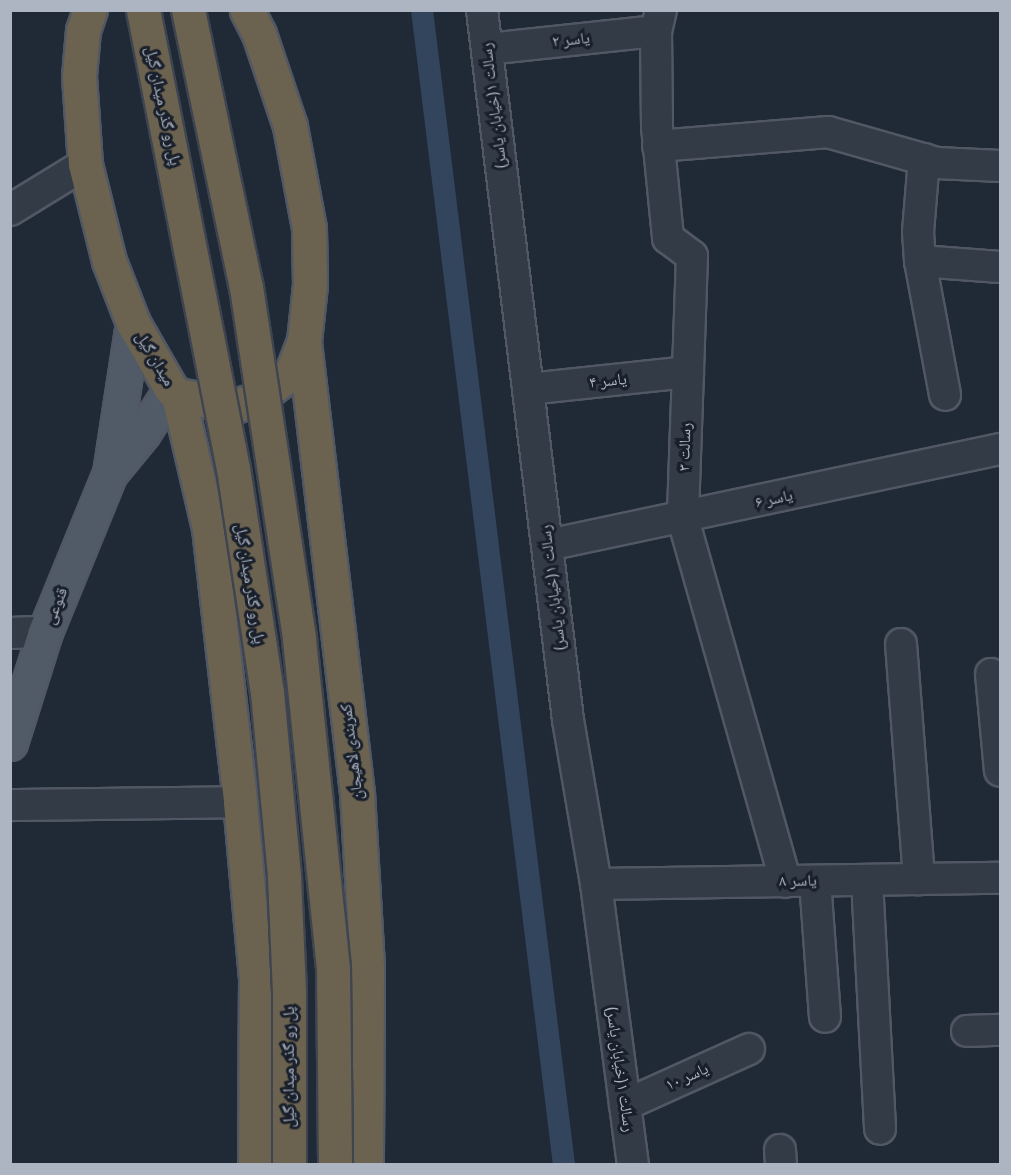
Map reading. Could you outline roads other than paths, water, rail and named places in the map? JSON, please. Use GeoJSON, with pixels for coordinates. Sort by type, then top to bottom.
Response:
{"type":"FeatureCollection","features":[{"type":"Feature","properties":{"kind":"highway","name":"میدان گیل"},"geometry":{"type":"LineString","coordinates":[[90,10],[83,30],[80,76],[86,164],[109,261],[134,323],[175,392],[234,406],[257,399],[292,372],[304,341],[310,285],[309,228],[290,126],[257,18]]}},
{"type":"Feature","properties":{"kind":"highway","name":"پل رو گذر میدان گیل"},"geometry":{"type":"LineString","coordinates":[[143,10],[233,468],[267,692],[284,877],[289,993],[289,1164]]}},
{"type":"Feature","properties":{"kind":"highway"},"geometry":{"type":"LineString","coordinates":[[188,10],[246,287],[298,639],[333,969],[335,1164]]}},
{"type":"Feature","properties":{"kind":"highway","name":"کمربندی لاهیجان"},"geometry":{"type":"LineString","coordinates":[[304,341],[357,793],[366,967],[366,1164]]}},
{"type":"Feature","properties":{"kind":"highway"},"geometry":{"type":"LineString","coordinates":[[175,392],[209,528],[240,802],[256,978],[255,1164]]}},
{"type":"Feature","properties":{"kind":"main road","name":"قنوعی"},"geometry":{"type":"LineString","coordinates":[[10,743],[45,632],[110,473],[134,323]]}},
{"type":"Feature","properties":{"kind":"main road","name":"قنوعی"},"geometry":{"type":"LineString","coordinates":[[110,473],[175,392]]}},
{"type":"Feature","properties":{"kind":"street","name":"رسالت ۱(خیابان یاسر)"},"geometry":{"type":"LineString","coordinates":[[482,10],[568,720],[596,884],[633,1164]]}},
{"type":"Feature","properties":{"kind":"street","name":"یاسر ۲"},"geometry":{"type":"LineString","coordinates":[[487,49],[658,21]]}},
{"type":"Feature","properties":{"kind":"street","name":"رسالت ۳"},"geometry":{"type":"LineString","coordinates":[[658,21],[658,146],[668,238],[692,256],[682,519],[800,881],[825,1017]]}},
{"type":"Feature","properties":{"kind":"street"},"geometry":{"type":"LineString","coordinates":[[658,146],[828,132],[924,159],[1000,166]]}},
{"type":"Feature","properties":{"kind":"street"},"geometry":{"type":"LineString","coordinates":[[924,159],[918,232],[920,261],[945,394]]}},
{"type":"Feature","properties":{"kind":"street"},"geometry":{"type":"LineString","coordinates":[[10,210],[86,164]]}},
{"type":"Feature","properties":{"kind":"street"},"geometry":{"type":"LineString","coordinates":[[920,261],[1000,267]]}},
{"type":"Feature","properties":{"kind":"street","name":"یاسر ۴"},"geometry":{"type":"LineString","coordinates":[[528,389],[688,372]]}},
{"type":"Feature","properties":{"kind":"street","name":"یاسر ۶"},"geometry":{"type":"LineString","coordinates":[[548,545],[682,519],[1000,449]]}},
{"type":"Feature","properties":{"kind":"street"},"geometry":{"type":"LineString","coordinates":[[10,633],[45,632]]}},
{"type":"Feature","properties":{"kind":"street"},"geometry":{"type":"LineString","coordinates":[[901,644],[919,879]]}},
{"type":"Feature","properties":{"kind":"street"},"geometry":{"type":"LineString","coordinates":[[991,674],[1000,771]]}},
{"type":"Feature","properties":{"kind":"street"},"geometry":{"type":"LineString","coordinates":[[10,805],[240,802]]}},
{"type":"Feature","properties":{"kind":"street","name":"یاسر ۸"},"geometry":{"type":"LineString","coordinates":[[596,884],[1000,878]]}},
{"type":"Feature","properties":{"kind":"street"},"geometry":{"type":"LineString","coordinates":[[867,880],[880,1129]]}},
{"type":"Feature","properties":{"kind":"street"},"geometry":{"type":"LineString","coordinates":[[967,1031],[1000,1030]]}},
{"type":"Feature","properties":{"kind":"street","name":"یاسر ۱۰"},"geometry":{"type":"LineString","coordinates":[[625,1105],[749,1049]]}},
{"type":"Feature","properties":{"kind":"waterway"},"geometry":{"type":"LineString","coordinates":[[422,10],[564,1164]]}}]}
